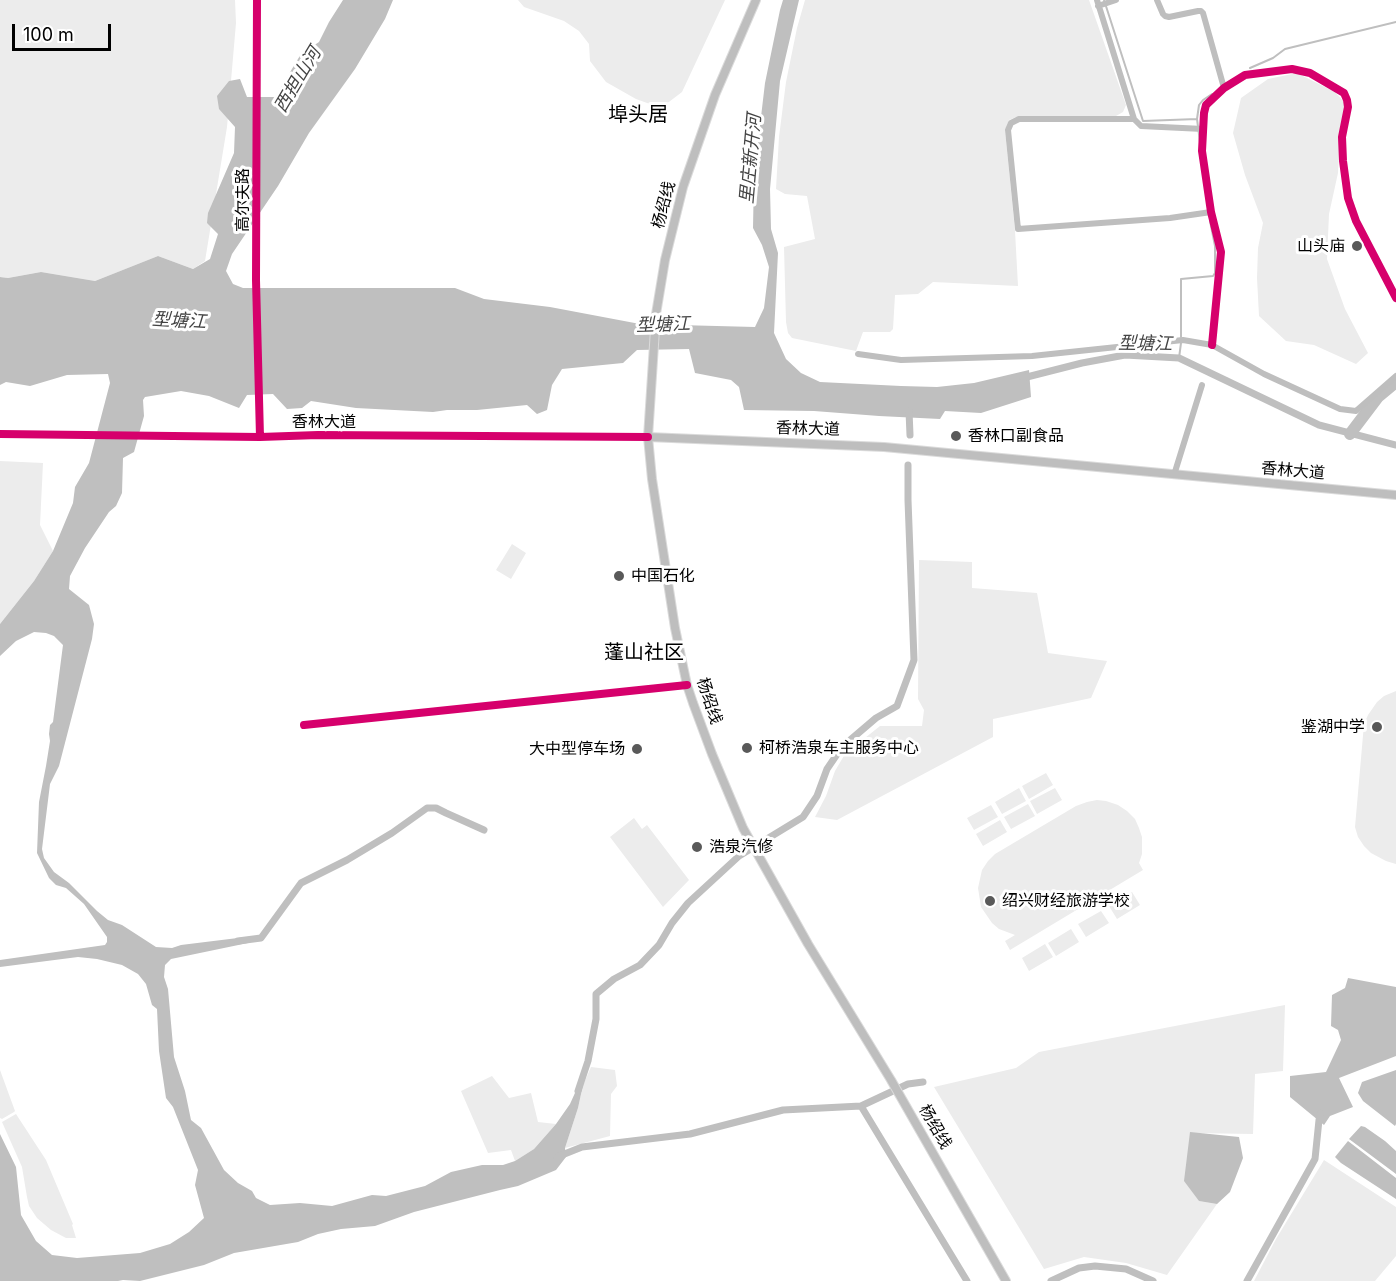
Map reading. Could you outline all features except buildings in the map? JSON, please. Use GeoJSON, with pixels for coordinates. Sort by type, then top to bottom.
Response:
{"type":"FeatureCollection","features":[{"type":"Feature","properties":{"kind":"main road","name":"杨绍线"},"geometry":{"type":"LineString","coordinates":[[756,0],[715,95],[683,187],[665,260],[656,314],[648,437],[652,479],[675,628],[687,685],[712,754],[750,842],[808,944],[891,1080],[1006,1281]]}},
{"type":"Feature","properties":{"kind":"main road","name":"香林大道"},"geometry":{"type":"LineString","coordinates":[[648,437],[884,447],[1396,495]]}},
{"type":"Feature","properties":{"kind":"street","name":"高尔夫路"},"geometry":{"type":"LineString","coordinates":[[257,0],[256,280],[260,437]]}},
{"type":"Feature","properties":{"kind":"street"},"geometry":{"type":"LineString","coordinates":[[1116,0],[1097,3],[1134,119],[1141,126],[1199,128]]}},
{"type":"Feature","properties":{"kind":"street"},"geometry":{"type":"LineString","coordinates":[[1157,0],[1163,14],[1169,17],[1198,11],[1203,13],[1224,88]]}},
{"type":"Feature","properties":{"kind":"street"},"geometry":{"type":"LineString","coordinates":[[1212,345],[1221,252],[1208,212],[1199,128],[1206,105],[1224,88],[1245,75],[1292,69],[1310,73],[1344,93],[1348,106],[1342,137],[1348,198],[1356,221],[1396,298]]}},
{"type":"Feature","properties":{"kind":"street"},"geometry":{"type":"LineString","coordinates":[[1134,119],[1018,119],[1011,123],[1008,130],[1018,228],[1170,218],[1208,212]]}},
{"type":"Feature","properties":{"kind":"street"},"geometry":{"type":"LineString","coordinates":[[858,354],[901,360],[1032,356],[1182,340],[1212,345],[1264,374],[1340,409],[1356,411],[1396,376]]}},
{"type":"Feature","properties":{"kind":"street"},"geometry":{"type":"LineString","coordinates":[[1174,475],[1202,385]]}},
{"type":"Feature","properties":{"kind":"street","name":"香林大道"},"geometry":{"type":"LineString","coordinates":[[0,434],[648,437]]}},
{"type":"Feature","properties":{"kind":"street"},"geometry":{"type":"LineString","coordinates":[[304,725],[687,685]]}},
{"type":"Feature","properties":{"kind":"shaded area"},"geometry":{"type":"Polygon","coordinates":[[[0,0],[235,0],[236,23],[227,127],[205,261],[193,269],[158,256],[95,281],[41,272],[8,278],[0,277],[0,0]]]}},
{"type":"Feature","properties":{"kind":"shaded area"},"geometry":{"type":"Polygon","coordinates":[[[518,0],[725,0],[682,92],[661,108],[636,99],[606,82],[590,61],[589,44],[579,31],[564,21],[524,7],[518,0]]]}},
{"type":"Feature","properties":{"kind":"shaded area"},"geometry":{"type":"Polygon","coordinates":[[[805,0],[1089,0],[1126,105],[1123,112],[1116,116],[1016,117],[1009,120],[1005,130],[1018,286],[933,282],[918,294],[895,295],[893,329],[890,332],[863,332],[856,351],[792,338],[788,333],[784,247],[815,239],[807,196],[785,194],[776,189],[779,137],[786,82],[805,0]]]}},
{"type":"Feature","properties":{"kind":"shaded area"},"geometry":{"type":"Polygon","coordinates":[[[1297,73],[1335,92],[1346,104],[1340,136],[1338,173],[1329,214],[1327,259],[1345,309],[1368,353],[1356,364],[1314,345],[1286,341],[1259,316],[1258,248],[1263,223],[1245,175],[1233,133],[1241,98],[1268,79],[1297,73]]]}},
{"type":"Feature","properties":{"kind":"shaded area"},"geometry":{"type":"Polygon","coordinates":[[[0,461],[43,463],[40,525],[53,551],[34,581],[0,624],[0,461]]]}},
{"type":"Feature","properties":{"kind":"shaded area"},"geometry":{"type":"Polygon","coordinates":[[[512,544],[526,553],[511,579],[496,570],[512,544]]]}},
{"type":"Feature","properties":{"kind":"shaded area"},"geometry":{"type":"Polygon","coordinates":[[[919,560],[972,562],[972,588],[1037,593],[1048,653],[1107,661],[1091,698],[993,719],[993,737],[837,820],[815,817],[845,754],[880,726],[922,726],[924,710],[918,699],[919,560]]]}},
{"type":"Feature","properties":{"kind":"shaded area"},"geometry":{"type":"Polygon","coordinates":[[[1396,691],[1396,864],[1371,853],[1358,837],[1355,827],[1364,724],[1377,702],[1396,691]]]}},
{"type":"Feature","properties":{"kind":"shaded area"},"geometry":{"type":"Polygon","coordinates":[[[1046,773],[1053,785],[1029,799],[1022,786],[1046,773]]]}},
{"type":"Feature","properties":{"kind":"shaded area"},"geometry":{"type":"Polygon","coordinates":[[[1019,788],[1026,801],[1002,814],[995,802],[1019,788]]]}},
{"type":"Feature","properties":{"kind":"shaded area"},"geometry":{"type":"Polygon","coordinates":[[[1055,788],[1062,800],[1037,814],[1030,801],[1055,788]]]}},
{"type":"Feature","properties":{"kind":"shaded area"},"geometry":{"type":"Polygon","coordinates":[[[1097,800],[1118,805],[1135,819],[1142,837],[1142,854],[1139,863],[1143,870],[1010,950],[1005,941],[1015,935],[999,929],[981,907],[978,888],[982,870],[995,854],[1076,806],[1097,800]]]}},
{"type":"Feature","properties":{"kind":"shaded area"},"geometry":{"type":"Polygon","coordinates":[[[1028,804],[1035,816],[1011,829],[1004,817],[1028,804]]]}},
{"type":"Feature","properties":{"kind":"shaded area"},"geometry":{"type":"Polygon","coordinates":[[[991,805],[998,817],[974,830],[967,818],[991,805]]]}},
{"type":"Feature","properties":{"kind":"shaded area"},"geometry":{"type":"Polygon","coordinates":[[[634,818],[642,829],[647,825],[689,880],[663,907],[610,837],[634,818]]]}},
{"type":"Feature","properties":{"kind":"shaded area"},"geometry":{"type":"Polygon","coordinates":[[[1000,820],[1007,832],[983,846],[976,834],[1000,820]]]}},
{"type":"Feature","properties":{"kind":"shaded area"},"geometry":{"type":"Polygon","coordinates":[[[1132,892],[1140,905],[1117,919],[1109,906],[1132,892]]]}},
{"type":"Feature","properties":{"kind":"shaded area"},"geometry":{"type":"Polygon","coordinates":[[[1101,911],[1109,923],[1086,937],[1078,924],[1101,911]]]}},
{"type":"Feature","properties":{"kind":"shaded area"},"geometry":{"type":"Polygon","coordinates":[[[1071,929],[1079,942],[1056,956],[1048,943],[1071,929]]]}},
{"type":"Feature","properties":{"kind":"shaded area"},"geometry":{"type":"Polygon","coordinates":[[[1045,944],[1053,957],[1029,971],[1022,958],[1045,944]]]}},
{"type":"Feature","properties":{"kind":"shaded area"},"geometry":{"type":"Polygon","coordinates":[[[1285,1005],[1283,1071],[1255,1074],[1253,1134],[1190,1133],[1199,1201],[1217,1204],[1167,1275],[1126,1263],[1084,1257],[1044,1269],[934,1087],[1016,1068],[1039,1052],[1285,1005]]]}},
{"type":"Feature","properties":{"kind":"shaded area"},"geometry":{"type":"Polygon","coordinates":[[[591,1067],[615,1070],[617,1086],[611,1094],[610,1136],[565,1148],[583,1085],[591,1067]]]}},
{"type":"Feature","properties":{"kind":"shaded area"},"geometry":{"type":"Polygon","coordinates":[[[0,1070],[15,1111],[2,1119],[0,1118],[0,1070]]]}},
{"type":"Feature","properties":{"kind":"shaded area"},"geometry":{"type":"Polygon","coordinates":[[[492,1076],[509,1098],[531,1093],[538,1122],[556,1124],[534,1149],[515,1161],[511,1150],[488,1153],[461,1091],[492,1076]]]}},
{"type":"Feature","properties":{"kind":"shaded area"},"geometry":{"type":"Polygon","coordinates":[[[16,1114],[46,1160],[73,1224],[76,1238],[66,1238],[51,1230],[37,1218],[29,1206],[22,1167],[2,1122],[16,1114]]]}},
{"type":"Feature","properties":{"kind":"shaded area"},"geometry":{"type":"Polygon","coordinates":[[[1324,1160],[1396,1207],[1396,1256],[1375,1281],[1254,1281],[1276,1239],[1324,1160]]]}},
{"type":"Feature","properties":{"kind":"water","name":"西担山河"},"geometry":{"type":"Polygon","coordinates":[[[343,0],[393,0],[385,19],[355,69],[309,133],[278,186],[232,254],[226,271],[233,284],[243,288],[455,288],[484,299],[550,307],[640,324],[755,327],[764,308],[769,267],[762,245],[753,228],[754,176],[765,83],[783,0],[799,0],[780,81],[770,189],[771,229],[778,253],[774,333],[786,359],[801,373],[820,382],[901,386],[937,387],[974,383],[1029,370],[1031,397],[981,413],[945,411],[940,419],[814,411],[744,410],[739,387],[731,380],[695,373],[689,349],[637,350],[623,363],[562,369],[552,385],[547,410],[537,414],[527,405],[433,412],[356,408],[311,401],[302,408],[287,409],[273,394],[247,395],[239,408],[209,396],[181,391],[145,397],[143,400],[144,416],[134,452],[123,458],[122,493],[116,506],[109,512],[85,548],[70,576],[69,589],[89,605],[94,624],[59,766],[50,784],[42,849],[44,858],[54,872],[69,883],[97,911],[108,920],[122,925],[156,947],[172,948],[246,937],[248,943],[171,959],[165,965],[164,977],[168,989],[174,1057],[191,1120],[201,1128],[224,1170],[238,1183],[252,1191],[256,1198],[270,1205],[300,1203],[332,1206],[372,1195],[386,1196],[425,1186],[451,1172],[482,1165],[503,1165],[515,1161],[534,1149],[570,1104],[579,1084],[583,1085],[565,1148],[566,1157],[556,1170],[518,1186],[414,1212],[375,1226],[341,1229],[318,1234],[298,1242],[234,1253],[204,1265],[140,1281],[0,1281],[0,1134],[16,1167],[21,1215],[36,1241],[52,1255],[77,1258],[140,1253],[170,1244],[189,1232],[204,1218],[195,1185],[198,1170],[173,1107],[166,1098],[159,1051],[157,1009],[152,1005],[146,984],[138,974],[122,965],[78,957],[0,967],[0,960],[105,945],[107,942],[107,937],[84,904],[66,888],[56,885],[49,878],[37,853],[39,802],[63,645],[54,636],[34,632],[16,641],[0,656],[0,624],[34,581],[53,551],[73,503],[75,487],[89,463],[110,383],[108,374],[67,375],[30,386],[6,382],[0,385],[0,277],[8,278],[41,272],[95,281],[158,256],[193,269],[210,259],[218,234],[207,223],[208,213],[234,153],[235,127],[219,109],[217,96],[229,81],[240,79],[247,97],[275,97],[301,54],[319,42],[343,0]]]}},
{"type":"Feature","properties":{"kind":"water"},"geometry":{"type":"Polygon","coordinates":[[[1348,978],[1396,987],[1396,1056],[1339,1078],[1353,1107],[1330,1116],[1324,1125],[1290,1097],[1290,1076],[1326,1072],[1341,1040],[1338,1030],[1331,1026],[1332,995],[1345,988],[1348,978]]]}},
{"type":"Feature","properties":{"kind":"water"},"geometry":{"type":"Polygon","coordinates":[[[1396,1070],[1395,1126],[1363,1101],[1358,1093],[1362,1082],[1396,1070]]]}},
{"type":"Feature","properties":{"kind":"water"},"geometry":{"type":"Polygon","coordinates":[[[1361,1126],[1396,1151],[1396,1174],[1349,1139],[1361,1126]]]}},
{"type":"Feature","properties":{"kind":"water"},"geometry":{"type":"Polygon","coordinates":[[[1190,1132],[1239,1137],[1243,1158],[1230,1192],[1217,1204],[1199,1201],[1184,1181],[1190,1132]]]}},
{"type":"Feature","properties":{"kind":"water"},"geometry":{"type":"Polygon","coordinates":[[[1348,1141],[1396,1178],[1396,1199],[1335,1157],[1348,1141]]]}},
{"type":"Feature","properties":{"kind":"waterway"},"geometry":{"type":"LineString","coordinates":[[1104,0],[1143,121],[1197,119]]}},
{"type":"Feature","properties":{"kind":"waterway"},"geometry":{"type":"LineString","coordinates":[[1250,68],[1273,58],[1285,49],[1396,22]]}},
{"type":"Feature","properties":{"kind":"waterway"},"geometry":{"type":"LineString","coordinates":[[1200,142],[1197,119],[1199,105],[1212,94]]}},
{"type":"Feature","properties":{"kind":"waterway"},"geometry":{"type":"LineString","coordinates":[[1181,337],[1181,279],[1213,276],[1215,273],[1215,246],[1210,221]]}},
{"type":"Feature","properties":{"kind":"waterway"},"geometry":{"type":"LineString","coordinates":[[1179,358],[1181,343]]}},
{"type":"Feature","properties":{"kind":"waterway","name":"型塘江"},"geometry":{"type":"LineString","coordinates":[[1023,378],[1125,355],[1179,358],[1319,425],[1396,445]]}},
{"type":"Feature","properties":{"kind":"waterway"},"geometry":{"type":"LineString","coordinates":[[1350,434],[1378,397],[1396,382]]}},
{"type":"Feature","properties":{"kind":"waterway"},"geometry":{"type":"LineString","coordinates":[[909,411],[910,435]]}},
{"type":"Feature","properties":{"kind":"waterway"},"geometry":{"type":"LineString","coordinates":[[578,1091],[588,1061],[596,1019],[596,994],[614,979],[640,965],[659,945],[672,923],[688,903],[739,856],[803,817],[817,796],[827,769],[842,747],[876,718],[897,706],[914,660],[908,465]]}},
{"type":"Feature","properties":{"kind":"waterway"},"geometry":{"type":"LineString","coordinates":[[238,941],[261,938],[301,883],[347,860],[392,833],[427,808],[436,808],[484,830]]}},
{"type":"Feature","properties":{"kind":"waterway"},"geometry":{"type":"LineString","coordinates":[[861,1106],[908,1084],[923,1082]]}},
{"type":"Feature","properties":{"kind":"waterway"},"geometry":{"type":"LineString","coordinates":[[557,1157],[582,1147],[690,1134],[783,1110],[861,1106],[967,1281]]}},
{"type":"Feature","properties":{"kind":"waterway"},"geometry":{"type":"LineString","coordinates":[[1247,1281],[1315,1159],[1321,1113]]}},
{"type":"Feature","properties":{"kind":"waterway"},"geometry":{"type":"LineString","coordinates":[[1051,1281],[1079,1268],[1095,1266],[1126,1269],[1153,1281]]}},
{"type":"Feature","properties":{"kind":"cycle path"},"geometry":{"type":"LineString","coordinates":[[257,0],[256,280],[260,437]]}},
{"type":"Feature","properties":{"kind":"cycle path"},"geometry":{"type":"LineString","coordinates":[[1212,345],[1221,252],[1211,212],[1202,151],[1204,113],[1206,105],[1224,88],[1245,75],[1292,69],[1310,73],[1344,93],[1348,107],[1342,137],[1348,198],[1356,221],[1396,298]]}},
{"type":"Feature","properties":{"kind":"cycle path"},"geometry":{"type":"LineString","coordinates":[[0,434],[648,437]]}},
{"type":"Feature","properties":{"kind":"cycle path"},"geometry":{"type":"LineString","coordinates":[[304,725],[687,685]]}},
{"type":"Feature","properties":{"kind":"place","name":"山头庙"},"geometry":{"type":"Point","coordinates":[1357,246]}},
{"type":"Feature","properties":{"kind":"place","name":"香林口副食品"},"geometry":{"type":"Point","coordinates":[956,436]}},
{"type":"Feature","properties":{"kind":"place","name":"中国石化"},"geometry":{"type":"Point","coordinates":[619,576]}},
{"type":"Feature","properties":{"kind":"place","name":"鉴湖中学"},"geometry":{"type":"Point","coordinates":[1377,727]}},
{"type":"Feature","properties":{"kind":"place","name":"柯桥浩泉车主服务中心"},"geometry":{"type":"Point","coordinates":[747,748]}},
{"type":"Feature","properties":{"kind":"place","name":"大中型停车场"},"geometry":{"type":"Point","coordinates":[637,749]}},
{"type":"Feature","properties":{"kind":"place","name":"浩泉汽修"},"geometry":{"type":"Point","coordinates":[697,847]}},
{"type":"Feature","properties":{"kind":"place","name":"绍兴财经旅游学校"},"geometry":{"type":"Point","coordinates":[990,901]}},
{"type":"Feature","properties":{"kind":"district","name":"埠头居"},"geometry":{"type":"Point","coordinates":[638,115]}},
{"type":"Feature","properties":{"kind":"district","name":"蓬山社区"},"geometry":{"type":"Point","coordinates":[644,653]}},
{"type":"Feature","properties":{"kind":"water label","name":"里庄新开河"},"geometry":{"type":"Point","coordinates":[751,159]}}]}
